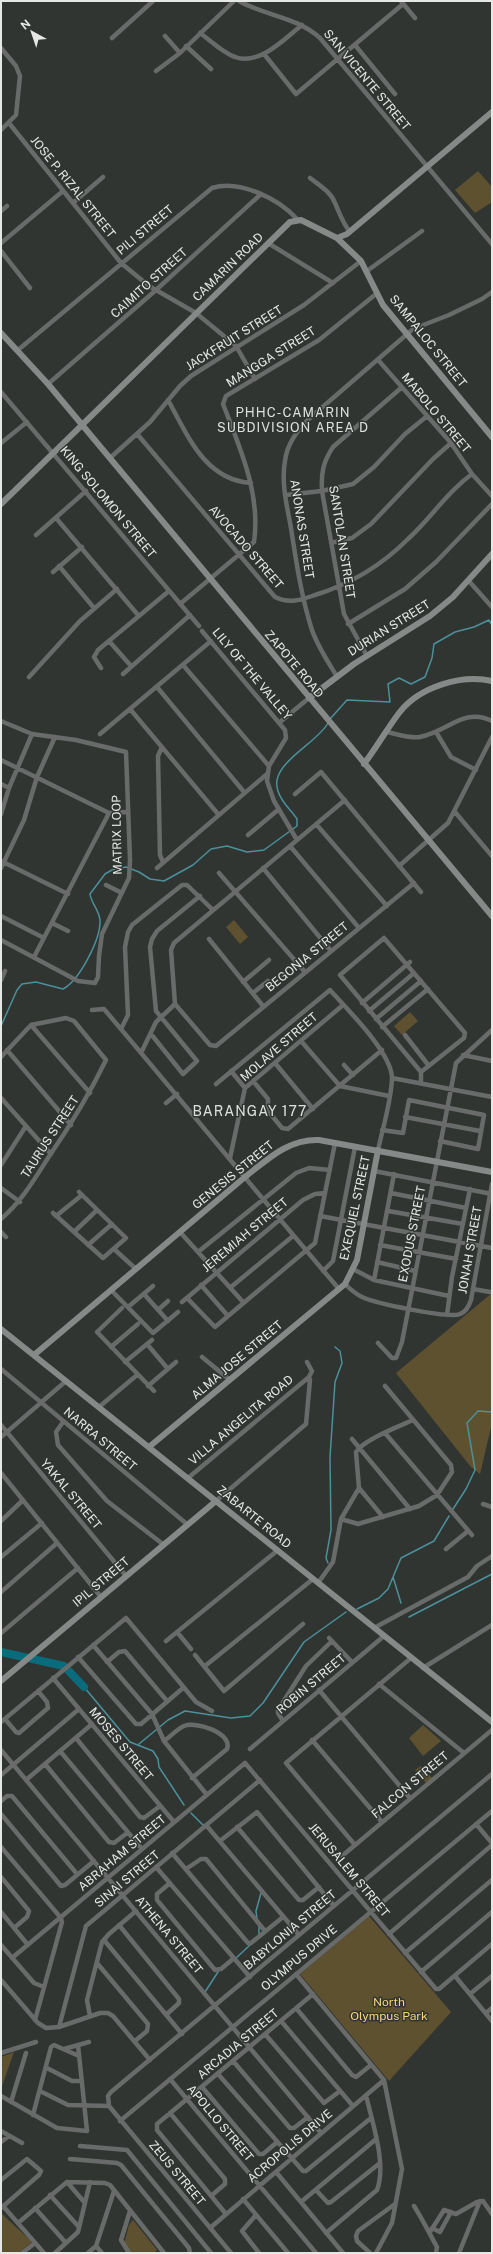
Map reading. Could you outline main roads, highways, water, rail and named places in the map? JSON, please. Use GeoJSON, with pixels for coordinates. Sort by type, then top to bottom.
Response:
{"type":"FeatureCollection","features":[{"type":"Feature","properties":{"kind":"main road"},"geometry":{"type":"LineString","coordinates":[[336,238],[350,232],[426,166],[492,112]]}},
{"type":"Feature","properties":{"kind":"main road","name":"CAMARIN ROAD"},"geometry":{"type":"LineString","coordinates":[[1,504],[290,222],[297,219],[305,221],[336,238]]}},
{"type":"Feature","properties":{"kind":"main road","name":"SAMPALOC STREET"},"geometry":{"type":"LineString","coordinates":[[336,238],[361,261],[367,271],[376,294],[492,437]]}},
{"type":"Feature","properties":{"kind":"main road","name":"ZAPOTE ROAD"},"geometry":{"type":"LineString","coordinates":[[1,333],[18,350],[82,424],[324,717],[492,916]]}},
{"type":"Feature","properties":{"kind":"main road","name":"DURIAN STREET"},"geometry":{"type":"LineString","coordinates":[[309,698],[336,676],[430,616],[453,597],[492,554]]}},
{"type":"Feature","properties":{"kind":"main road"},"geometry":{"type":"LineString","coordinates":[[364,764],[404,707],[433,689],[468,678],[492,681]]}},
{"type":"Feature","properties":{"kind":"main road","name":"GENESIS STREET"},"geometry":{"type":"LineString","coordinates":[[34,1355],[245,1177],[280,1150],[293,1143],[312,1140],[335,1143],[492,1172]]}},
{"type":"Feature","properties":{"kind":"main road","name":"EXEQUIEL STREET"},"geometry":{"type":"LineString","coordinates":[[339,1289],[345,1284],[353,1269],[365,1224],[378,1150]]}},
{"type":"Feature","properties":{"kind":"main road","name":"ALMA JOSE STREET"},"geometry":{"type":"LineString","coordinates":[[149,1447],[339,1289]]}},
{"type":"Feature","properties":{"kind":"main road","name":"ZABARTE ROAD"},"geometry":{"type":"LineString","coordinates":[[1,1329],[423,1668],[492,1721]]}},
{"type":"Feature","properties":{"kind":"main road","name":"IPIL STREET"},"geometry":{"type":"LineString","coordinates":[[1,1681],[216,1501]]}},
{"type":"Feature","properties":{"kind":"waterway"},"geometry":{"type":"LineString","coordinates":[[330,719],[347,700],[390,702],[388,684],[399,678],[411,684],[425,677],[432,658],[434,644],[455,632],[474,627],[489,620],[492,625]]}},
{"type":"Feature","properties":{"kind":"waterway"},"geometry":{"type":"LineString","coordinates":[[1,1026],[17,990],[22,984],[36,982],[63,989],[76,977],[88,958],[97,937],[100,920],[90,894],[105,874],[112,870],[126,867],[139,872],[150,879],[164,881],[193,865],[211,849],[227,846],[247,852],[264,850],[297,826],[297,819],[279,795],[277,781],[280,772],[287,763],[314,739],[328,723]]}},
{"type":"Feature","properties":{"kind":"waterway"},"geometry":{"type":"LineString","coordinates":[[328,1563],[326,1558],[331,1530],[330,1457],[335,1382],[342,1363],[340,1351],[335,1347]]}},
{"type":"Feature","properties":{"kind":"waterway"},"geometry":{"type":"LineString","coordinates":[[453,1509],[466,1489],[475,1470],[467,1423],[478,1411],[492,1412]]}},
{"type":"Feature","properties":{"kind":"waterway"},"geometry":{"type":"LineString","coordinates":[[357,1609],[379,1598],[388,1589],[401,1558],[434,1541],[449,1516]]}},
{"type":"Feature","properties":{"kind":"waterway"},"geometry":{"type":"LineString","coordinates":[[409,1617],[492,1574]]}},
{"type":"Feature","properties":{"kind":"waterway"},"geometry":{"type":"LineString","coordinates":[[393,1577],[401,1603]]}},
{"type":"Feature","properties":{"kind":"waterway"},"geometry":{"type":"LineString","coordinates":[[139,1744],[168,1720],[185,1711],[231,1718],[250,1716],[263,1703],[304,1642],[346,1612]]}},
{"type":"Feature","properties":{"kind":"waterway"},"geometry":{"type":"LineString","coordinates":[[1,1652],[64,1666],[84,1687]]}},
{"type":"Feature","properties":{"kind":"waterway"},"geometry":{"type":"LineString","coordinates":[[84,1687],[130,1742],[153,1751],[158,1759],[159,1767],[184,1805]]}},
{"type":"Feature","properties":{"kind":"waterway"},"geometry":{"type":"LineString","coordinates":[[191,1813],[204,1826]]}},
{"type":"Feature","properties":{"kind":"waterway"},"geometry":{"type":"LineString","coordinates":[[257,1919],[256,1911],[261,1893]]}},
{"type":"Feature","properties":{"kind":"waterway"},"geometry":{"type":"LineString","coordinates":[[259,1926],[259,1934]]}},
{"type":"Feature","properties":{"kind":"waterway"},"geometry":{"type":"LineString","coordinates":[[235,1959],[250,1945]]}},
{"type":"Feature","properties":{"kind":"waterway"},"geometry":{"type":"LineString","coordinates":[[205,1992],[218,1972]]}},
{"type":"Feature","properties":{"kind":"district","name":"PHHC-CAMARIN SUBDIVISION AREA D"},"geometry":{"type":"Point","coordinates":[293,420]}},
{"type":"Feature","properties":{"kind":"district","name":"BARANGAY 177"},"geometry":{"type":"Point","coordinates":[250,1111]}},
{"type":"Feature","properties":{"kind":"park label","name":"North Olympus Park"},"geometry":{"type":"Point","coordinates":[389,2009]}}]}
